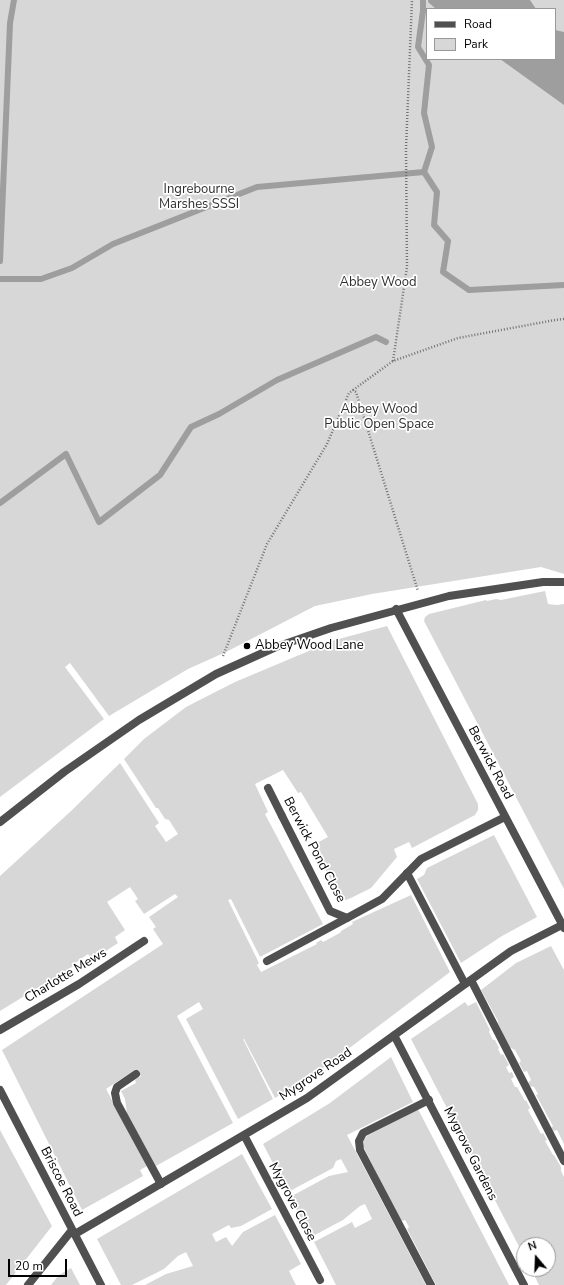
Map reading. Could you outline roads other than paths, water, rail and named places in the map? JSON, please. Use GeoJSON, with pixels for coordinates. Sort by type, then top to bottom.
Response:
{"type":"FeatureCollection","features":[{"type":"Feature","properties":{"kind":"street"},"geometry":{"type":"LineString","coordinates":[[0,822],[64,772],[139,720],[216,674],[276,647],[331,628],[396,609],[449,596],[543,582],[564,582]]}},
{"type":"Feature","properties":{"kind":"street","name":"Berwick Road"},"geometry":{"type":"LineString","coordinates":[[396,609],[563,927]]}},
{"type":"Feature","properties":{"kind":"street","name":"Berwick Pond Close"},"geometry":{"type":"LineString","coordinates":[[268,788],[330,911],[347,918],[382,899],[421,859],[505,817]]}},
{"type":"Feature","properties":{"kind":"street"},"geometry":{"type":"LineString","coordinates":[[407,873],[468,982],[564,1161]]}},
{"type":"Feature","properties":{"kind":"street"},"geometry":{"type":"LineString","coordinates":[[267,961],[347,918]]}},
{"type":"Feature","properties":{"kind":"street","name":"Mygrove Road"},"geometry":{"type":"LineString","coordinates":[[74,1232],[161,1184],[307,1098],[511,951],[563,927]]}},
{"type":"Feature","properties":{"kind":"street","name":"Charlotte Mews"},"geometry":{"type":"LineString","coordinates":[[0,1030],[79,984],[144,941]]}},
{"type":"Feature","properties":{"kind":"street","name":"Mygrove Gardens"},"geometry":{"type":"LineString","coordinates":[[394,1035],[524,1285]]}},
{"type":"Feature","properties":{"kind":"street"},"geometry":{"type":"LineString","coordinates":[[136,1074],[117,1087],[115,1093],[117,1103],[161,1184]]}},
{"type":"Feature","properties":{"kind":"street","name":"Briscoe Road"},"geometry":{"type":"LineString","coordinates":[[0,1090],[101,1285]]}},
{"type":"Feature","properties":{"kind":"street"},"geometry":{"type":"LineString","coordinates":[[429,1100],[363,1134],[358,1141],[360,1150],[432,1285]]}},
{"type":"Feature","properties":{"kind":"street","name":"Mygrove Close"},"geometry":{"type":"LineString","coordinates":[[244,1135],[320,1280]]}},
{"type":"Feature","properties":{"kind":"street"},"geometry":{"type":"LineString","coordinates":[[28,1285],[74,1232]]}},
{"type":"Feature","properties":{"kind":"waterway"},"geometry":{"type":"LineString","coordinates":[[0,261],[10,23],[14,0]]}},
{"type":"Feature","properties":{"kind":"waterway"},"geometry":{"type":"LineString","coordinates":[[423,0],[418,47],[429,65],[424,113],[432,147],[424,172],[437,192],[434,225],[448,241],[443,272],[469,290],[564,285]]}},
{"type":"Feature","properties":{"kind":"waterway"},"geometry":{"type":"LineString","coordinates":[[0,279],[41,279],[72,268],[113,244],[257,187],[424,172]]}},
{"type":"Feature","properties":{"kind":"waterway"},"geometry":{"type":"LineString","coordinates":[[0,503],[66,454],[99,522],[160,475],[191,427],[219,414],[277,380],[376,337],[386,342]]}},
{"type":"Feature","properties":{"kind":"place","name":"Abbey Wood Lane"},"geometry":{"type":"Point","coordinates":[247,646]}},
{"type":"Feature","properties":{"kind":"park label","name":"Ingrebourne Marshes SSSI"},"geometry":{"type":"Point","coordinates":[199,198]}},
{"type":"Feature","properties":{"kind":"park label","name":"Abbey Wood"},"geometry":{"type":"Point","coordinates":[378,283]}},
{"type":"Feature","properties":{"kind":"park label","name":"Abbey Wood Public Open Space"},"geometry":{"type":"Point","coordinates":[379,418]}}]}
